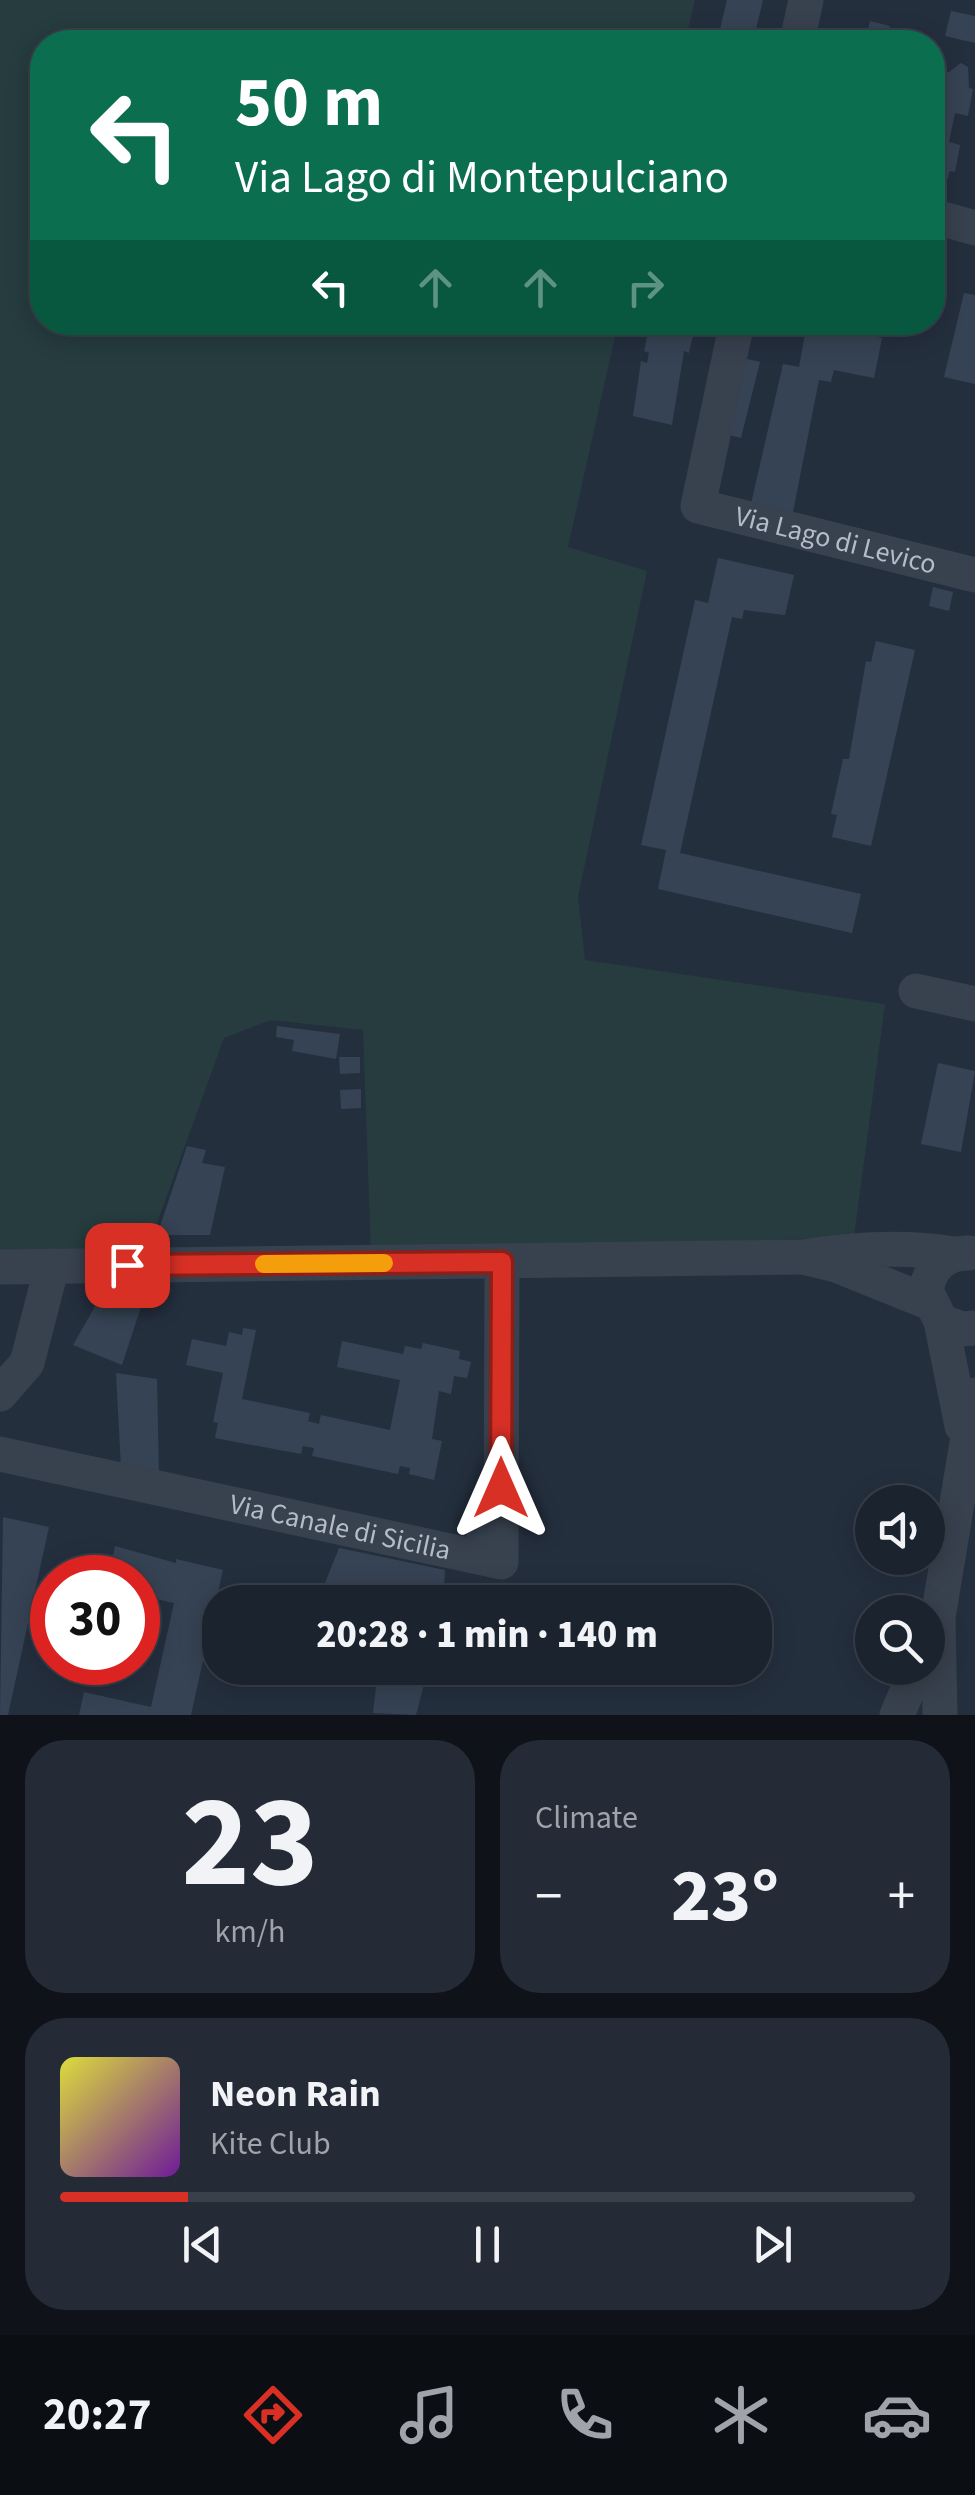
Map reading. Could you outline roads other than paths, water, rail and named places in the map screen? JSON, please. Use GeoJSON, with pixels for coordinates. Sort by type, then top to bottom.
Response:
{"type":"FeatureCollection","features":[{"type":"Feature","properties":{"kind":"street"},"geometry":{"type":"LineString","coordinates":[[800,30],[806,0]]}},
{"type":"Feature","properties":{"kind":"street"},"geometry":{"type":"LineString","coordinates":[[945,220],[975,228]]}},
{"type":"Feature","properties":{"kind":"street","name":"Via Lago di Levico"},"geometry":{"type":"LineString","coordinates":[[734,335],[698,506],[975,575]]}},
{"type":"Feature","properties":{"kind":"street"},"geometry":{"type":"LineString","coordinates":[[916,992],[975,1004]]}},
{"type":"Feature","properties":{"kind":"street"},"geometry":{"type":"LineString","coordinates":[[0,1267],[803,1257],[846,1250],[968,1252]]}},
{"type":"Feature","properties":{"kind":"street"},"geometry":{"type":"LineString","coordinates":[[964,1442],[948,1317],[928,1279],[934,1268],[968,1252]]}},
{"type":"Feature","properties":{"kind":"street"},"geometry":{"type":"LineString","coordinates":[[803,1257],[836,1265],[948,1317]]}},
{"type":"Feature","properties":{"kind":"street","name":"Via Canale di Sicilia"},"geometry":{"type":"LineString","coordinates":[[0,1454],[501,1562],[502,1262]]}},
{"type":"Feature","properties":{"kind":"street"},"geometry":{"type":"LineString","coordinates":[[0,1394],[27,1363],[52,1266]]}},
{"type":"Feature","properties":{"kind":"street"},"geometry":{"type":"LineString","coordinates":[[939,1595],[975,1395]]}},
{"type":"Feature","properties":{"kind":"street"},"geometry":{"type":"LineString","coordinates":[[897,1715],[910,1685]]}},
{"type":"Feature","properties":{"kind":"street"},"geometry":{"type":"LineString","coordinates":[[938,1685],[940,1715]]}}]}
